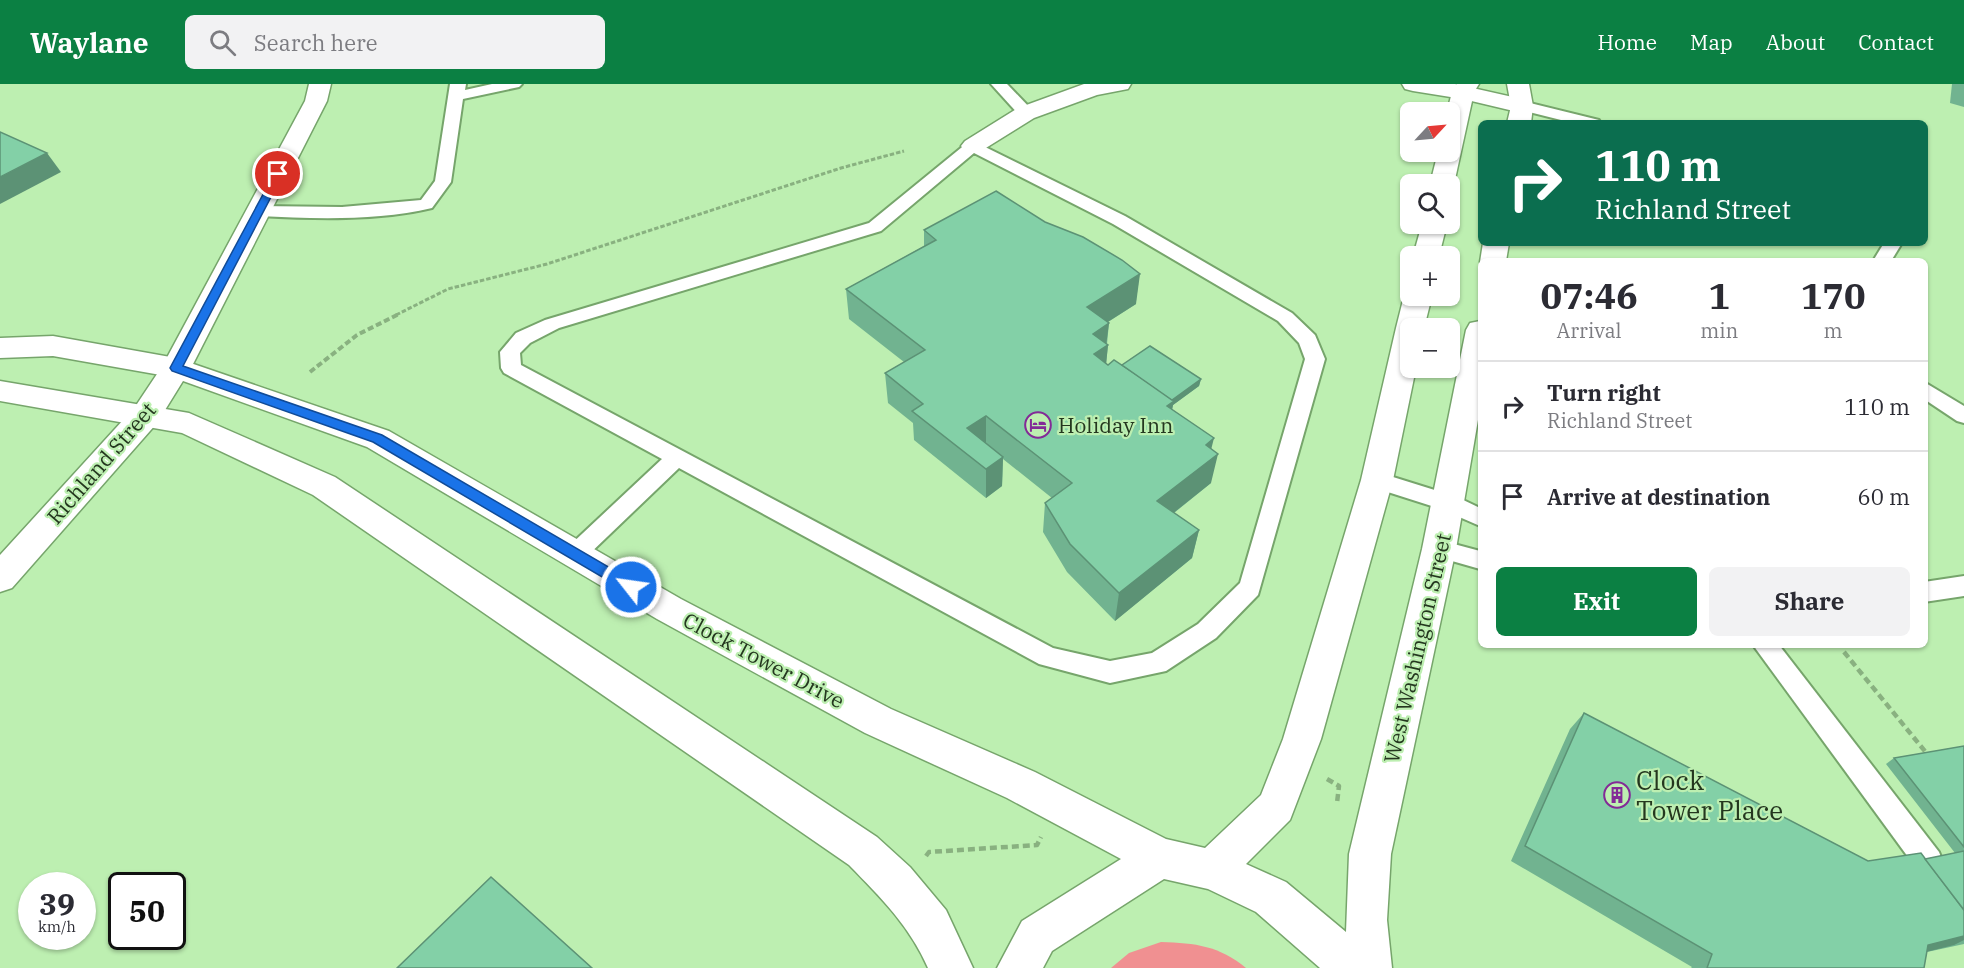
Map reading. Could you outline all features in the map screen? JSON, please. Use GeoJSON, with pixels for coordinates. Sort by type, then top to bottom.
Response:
{"type":"FeatureCollection","features":[{"type":"Feature","properties":{"kind":"main road","name":"Richland Street"},"geometry":{"type":"LineString","coordinates":[[0,578],[146,415],[176,368],[259,211],[316,100],[320,84]]}},
{"type":"Feature","properties":{"kind":"main road"},"geometry":{"type":"LineString","coordinates":[[973,146],[1026,113],[1092,89],[1120,84]]}},
{"type":"Feature","properties":{"kind":"main road"},"geometry":{"type":"LineString","coordinates":[[1413,84],[1465,88],[1520,104]]}},
{"type":"Feature","properties":{"kind":"main road"},"geometry":{"type":"LineString","coordinates":[[1444,174],[1465,88]]}},
{"type":"Feature","properties":{"kind":"main road","name":"West Washington Street"},"geometry":{"type":"LineString","coordinates":[[1370,968],[1366,920],[1370,854],[1449,503],[1478,341]]}},
{"type":"Feature","properties":{"kind":"main road","name":"Clock Tower Drive"},"geometry":{"type":"LineString","coordinates":[[0,348],[53,346],[176,368],[378,439],[669,609],[878,721],[1021,785],[1160,858],[1212,870],[1271,897],[1323,940],[1352,968]]}},
{"type":"Feature","properties":{"kind":"main road"},"geometry":{"type":"LineString","coordinates":[[1212,870],[1276,807],[1302,739],[1377,480],[1400,375]]}},
{"type":"Feature","properties":{"kind":"main road"},"geometry":{"type":"LineString","coordinates":[[0,391],[189,424],[324,486],[863,851],[896,882],[931,925],[951,968]]}},
{"type":"Feature","properties":{"kind":"main road"},"geometry":{"type":"LineString","coordinates":[[1019,968],[1037,936],[1160,858]]}},
{"type":"Feature","properties":{"kind":"lane"},"geometry":{"type":"LineString","coordinates":[[259,211],[300,214],[383,211],[426,204],[443,182],[458,90],[514,84]]}},
{"type":"Feature","properties":{"kind":"lane"},"geometry":{"type":"LineString","coordinates":[[999,84],[1026,113]]}},
{"type":"Feature","properties":{"kind":"lane"},"geometry":{"type":"LineString","coordinates":[[1520,104],[1581,120]]}},
{"type":"Feature","properties":{"kind":"lane"},"geometry":{"type":"LineString","coordinates":[[973,146],[1119,220],[1285,317],[1308,340],[1315,359],[1250,588],[1207,631],[1157,663],[1110,672],[1048,657],[511,368],[510,352],[523,338],[552,324],[875,227],[973,146]]}},
{"type":"Feature","properties":{"kind":"lane"},"geometry":{"type":"LineString","coordinates":[[1928,392],[1964,416]]}},
{"type":"Feature","properties":{"kind":"lane"},"geometry":{"type":"LineString","coordinates":[[574,554],[677,457]]}},
{"type":"Feature","properties":{"kind":"lane"},"geometry":{"type":"LineString","coordinates":[[1377,480],[1449,503],[1478,517]]}},
{"type":"Feature","properties":{"kind":"lane"},"geometry":{"type":"LineString","coordinates":[[1439,549],[1478,559]]}},
{"type":"Feature","properties":{"kind":"lane"},"geometry":{"type":"LineString","coordinates":[[1928,591],[1964,586]]}},
{"type":"Feature","properties":{"kind":"lane"},"geometry":{"type":"LineString","coordinates":[[1767,648],[1929,862]]}},
{"type":"Feature","properties":{"kind":"path"},"geometry":{"type":"LineString","coordinates":[[310,372],[357,335],[448,289],[547,264],[840,168],[904,151]]}},
{"type":"Feature","properties":{"kind":"path"},"geometry":{"type":"LineString","coordinates":[[1844,652],[1928,756]]}},
{"type":"Feature","properties":{"kind":"path"},"geometry":{"type":"LineString","coordinates":[[924,858],[930,852],[1038,845],[1043,834]]}},
{"type":"Feature","properties":{"kind":"shaded area"},"geometry":{"type":"Polygon","coordinates":[[[1161,942],[1185,943],[1216,950],[1246,968],[1111,968],[1129,953],[1161,942]]]}},
{"type":"Feature","properties":{"kind":"building"},"geometry":{"type":"Polygon","coordinates":[[[0,132],[47,153],[0,177],[0,132]]]}},
{"type":"Feature","properties":{"kind":"building","name":"Holiday Inn"},"geometry":{"type":"Polygon","coordinates":[[[996,191],[1045,222],[1083,237],[1122,260],[1140,274],[1087,307],[1109,323],[1093,334],[1108,345],[1094,354],[1108,365],[1114,360],[1159,390],[1174,401],[1167,406],[1214,438],[1206,445],[1218,454],[1157,501],[1199,530],[1119,593],[1070,544],[1045,503],[1072,483],[986,416],[967,428],[1003,457],[986,469],[912,411],[923,404],[885,373],[925,350],[846,289],[936,240],[924,230],[996,191]]]}},
{"type":"Feature","properties":{"kind":"building"},"geometry":{"type":"Polygon","coordinates":[[[1150,346],[1201,379],[1172,400],[1122,365],[1150,346]]]}},
{"type":"Feature","properties":{"kind":"building","name":"Clock Tower Place"},"geometry":{"type":"Polygon","coordinates":[[[1584,713],[1868,861],[1921,853],[1964,910],[1964,936],[1928,945],[1924,968],[1707,968],[1712,954],[1525,846],[1584,713]]]}},
{"type":"Feature","properties":{"kind":"building"},"geometry":{"type":"Polygon","coordinates":[[[1964,746],[1964,847],[1894,758],[1964,746]]]}},
{"type":"Feature","properties":{"kind":"building"},"geometry":{"type":"Polygon","coordinates":[[[1964,851],[1964,910],[1925,859],[1964,851]]]}},
{"type":"Feature","properties":{"kind":"building"},"geometry":{"type":"Polygon","coordinates":[[[491,877],[592,968],[397,968],[491,877]]]}},
{"type":"Feature","properties":{"kind":"place","name":"Holiday Inn"},"geometry":{"type":"Point","coordinates":[1038,425]}},
{"type":"Feature","properties":{"kind":"place","name":"Clock Tower Place"},"geometry":{"type":"Point","coordinates":[1617,795]}},
{"type":"Feature","properties":{"kind":"route"},"geometry":{"type":"LineString","coordinates":[[278,174],[176,368],[378,439],[631,587]]}}]}
